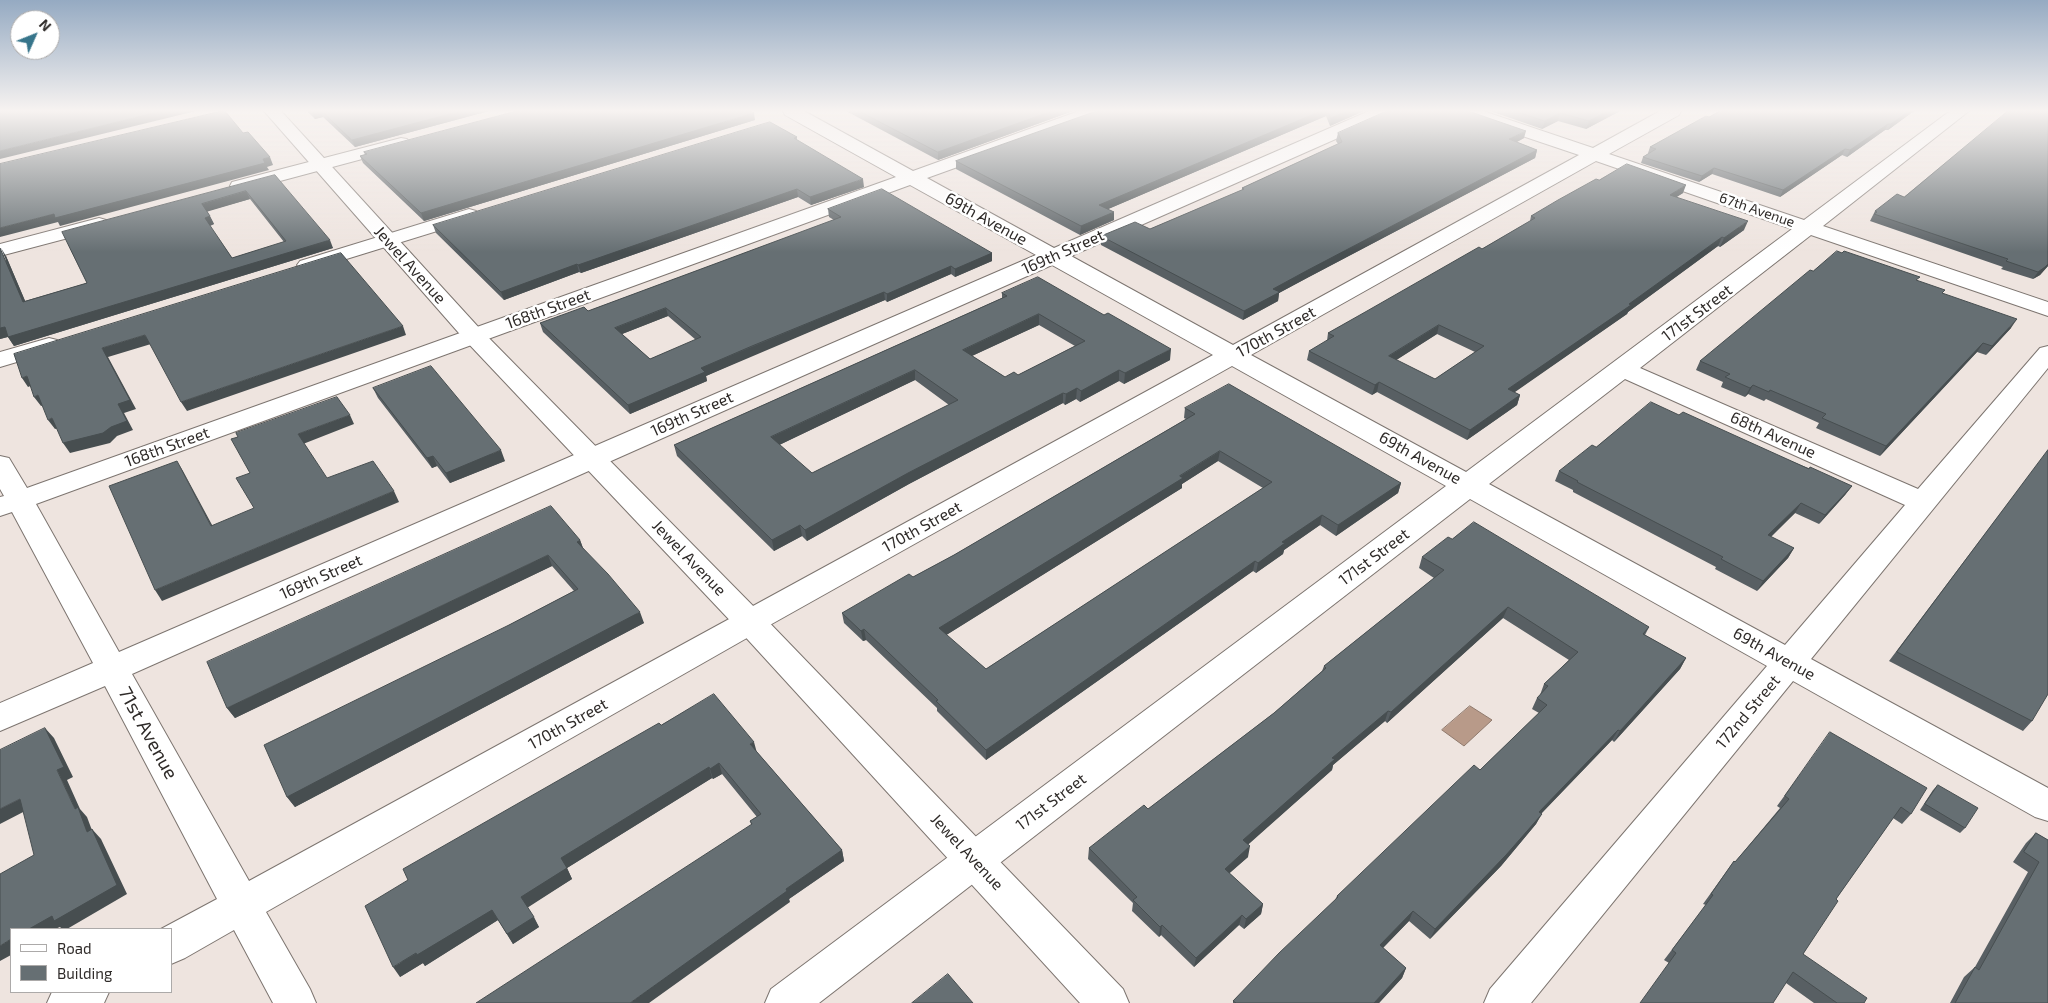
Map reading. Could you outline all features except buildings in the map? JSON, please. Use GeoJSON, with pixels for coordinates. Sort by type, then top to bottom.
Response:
{"type":"FeatureCollection","features":[{"type":"Feature","properties":{"kind":"street","name":"Jewel Avenue"},"geometry":{"type":"LineString","coordinates":[[314,158],[473,335],[593,457],[750,622],[1108,1003]]}},
{"type":"Feature","properties":{"kind":"street"},"geometry":{"type":"LineString","coordinates":[[226,190],[342,158]]}},
{"type":"Feature","properties":{"kind":"street","name":"69th Avenue"},"geometry":{"type":"LineString","coordinates":[[874,158],[2048,806]]}},
{"type":"Feature","properties":{"kind":"street","name":"168th Street"},"geometry":{"type":"LineString","coordinates":[[10,504],[967,158]]}},
{"type":"Feature","properties":{"kind":"street","name":"169th Street"},"geometry":{"type":"LineString","coordinates":[[0,718],[1277,158]]}},
{"type":"Feature","properties":{"kind":"street","name":"170th Street"},"geometry":{"type":"LineString","coordinates":[[172,944],[750,622],[1590,158]]}},
{"type":"Feature","properties":{"kind":"street","name":"67th Avenue"},"geometry":{"type":"LineString","coordinates":[[1603,158],[2048,309]]}},
{"type":"Feature","properties":{"kind":"street","name":"171st Street"},"geometry":{"type":"LineString","coordinates":[[786,1003],[1900,158]]}},
{"type":"Feature","properties":{"kind":"street"},"geometry":{"type":"LineString","coordinates":[[285,272],[484,211]]}},
{"type":"Feature","properties":{"kind":"street"},"geometry":{"type":"LineString","coordinates":[[0,250],[113,220]]}},
{"type":"Feature","properties":{"kind":"street"},"geometry":{"type":"LineString","coordinates":[[0,360],[66,339]]}},
{"type":"Feature","properties":{"kind":"street","name":"172nd Street"},"geometry":{"type":"LineString","coordinates":[[1505,1003],[2048,353]]}},
{"type":"Feature","properties":{"kind":"street","name":"68th Avenue"},"geometry":{"type":"LineString","coordinates":[[1623,369],[1923,502]]}},
{"type":"Feature","properties":{"kind":"street","name":"71st Avenue"},"geometry":{"type":"LineString","coordinates":[[0,464],[10,504],[112,668],[295,1003]]}},
{"type":"Feature","properties":{"kind":"street"},"geometry":{"type":"LineString","coordinates":[[68,1003],[86,993]]}},
{"type":"Feature","properties":{"kind":"shaded area"},"geometry":{"type":"Polygon","coordinates":[[[1470,706],[1492,720],[1464,746],[1442,730],[1470,706]]]}}]}
